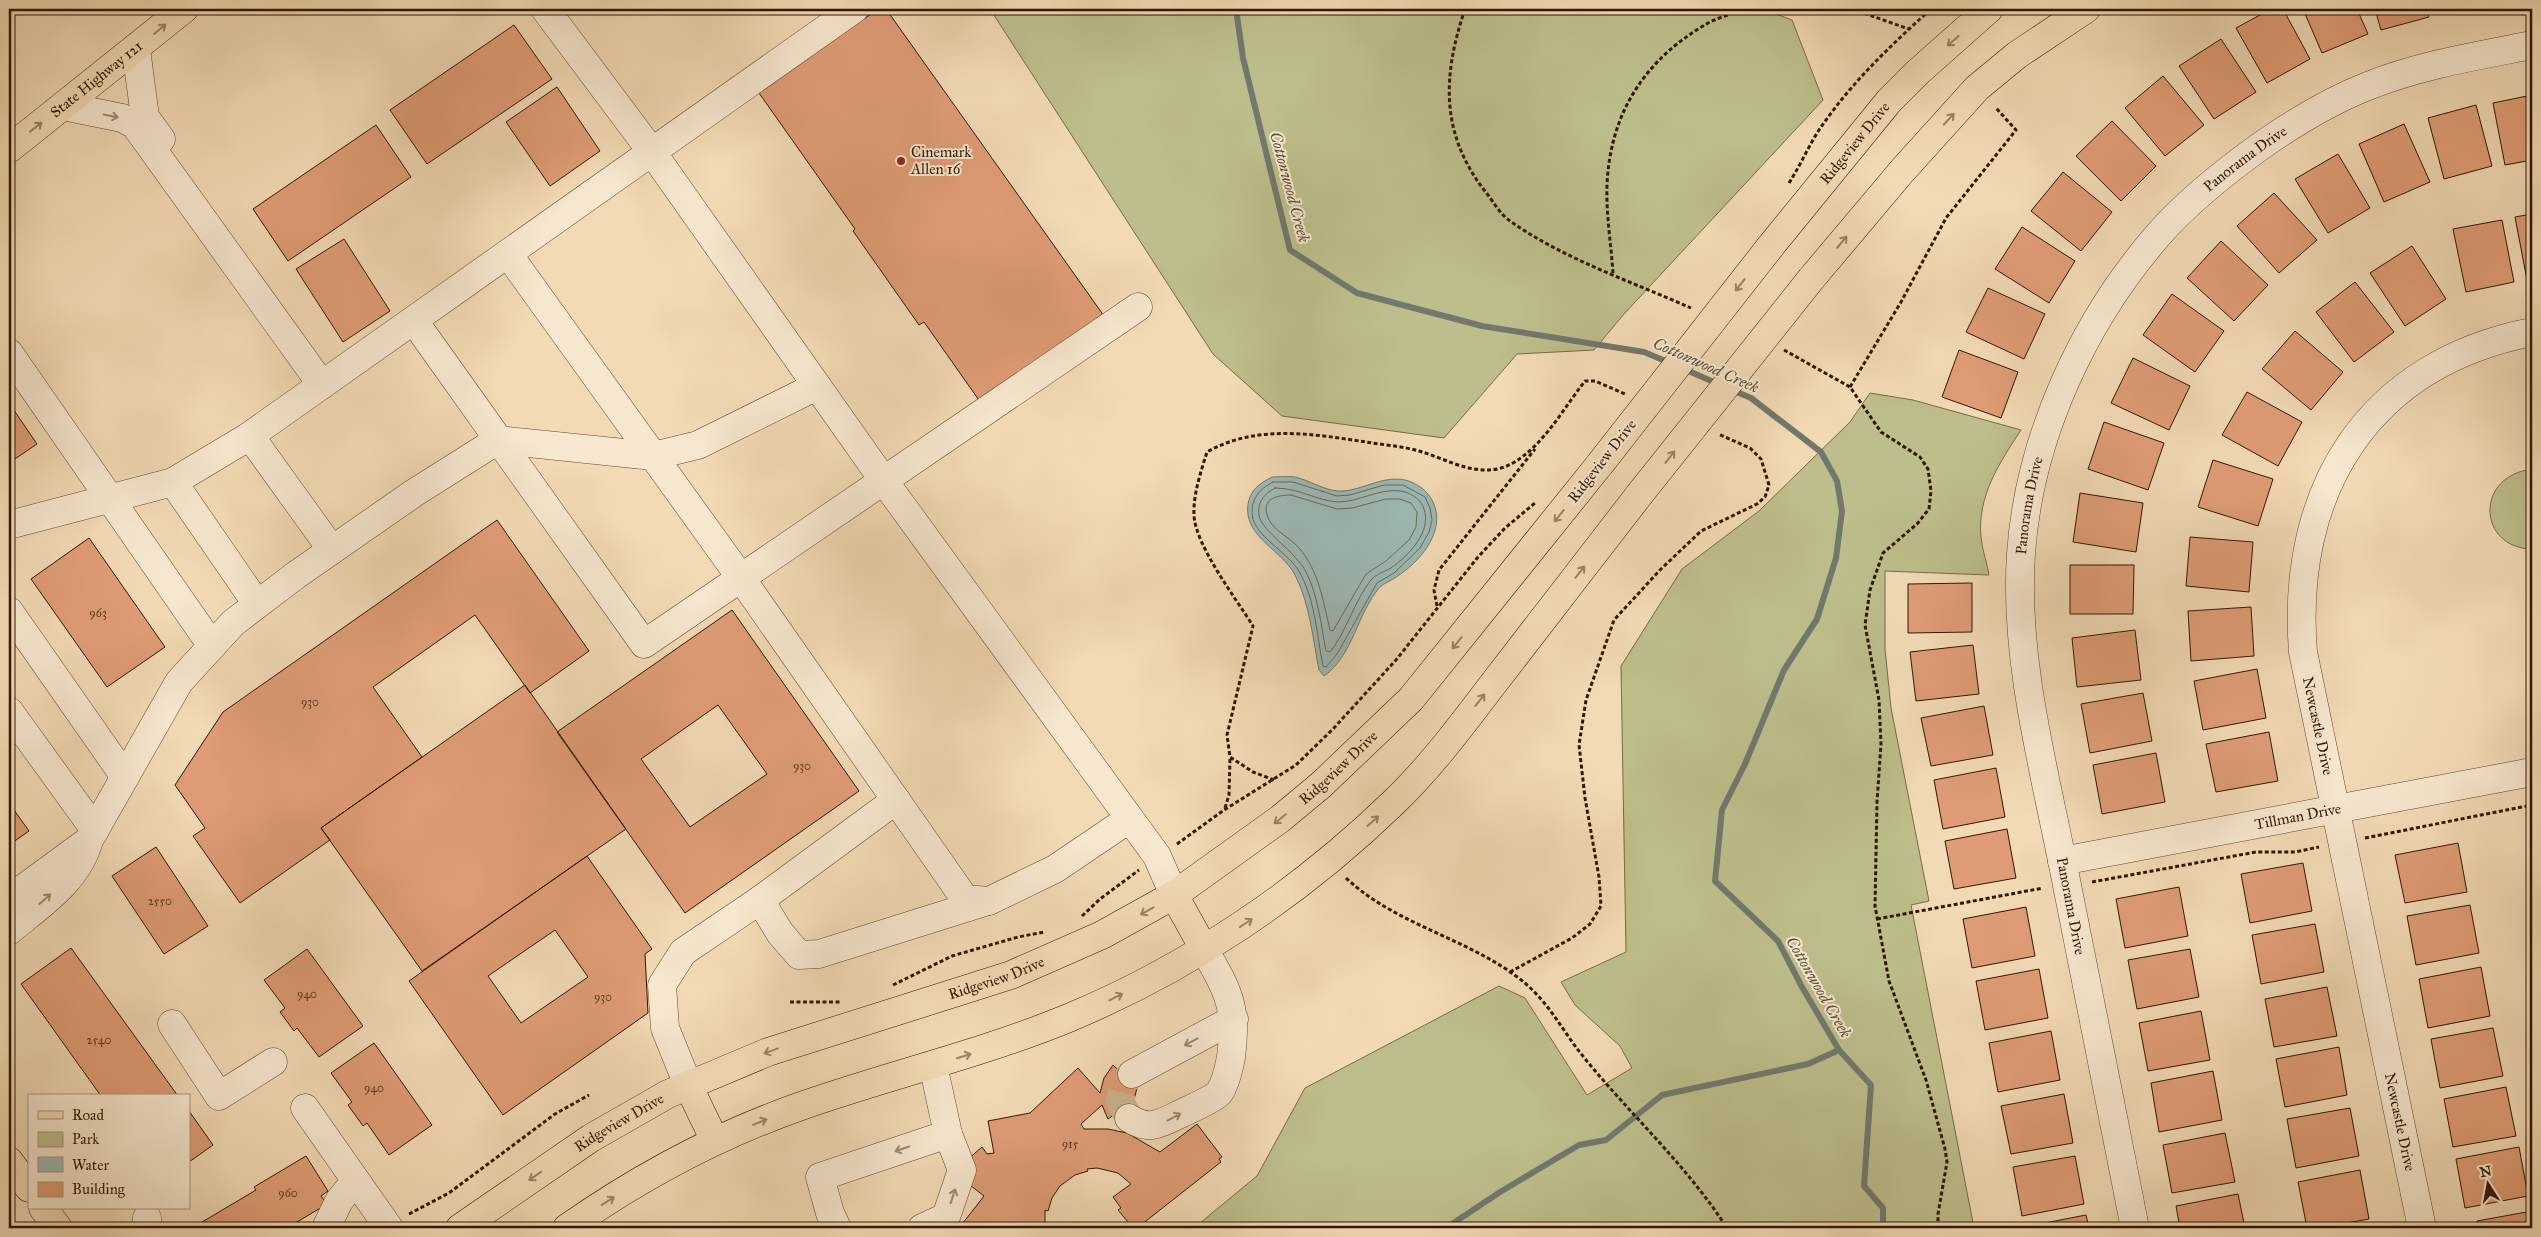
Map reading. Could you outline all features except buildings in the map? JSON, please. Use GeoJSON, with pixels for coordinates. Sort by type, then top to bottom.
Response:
{"type":"FeatureCollection","features":[{"type":"Feature","properties":{"kind":"main road","name":"State Highway 121"},"geometry":{"type":"LineString","coordinates":[[9,149],[184,9]]}},
{"type":"Feature","properties":{"kind":"main road","name":"Ridgeview Drive"},"geometry":{"type":"LineString","coordinates":[[460,1228],[591,1138],[688,1085],[797,1042],[1011,975],[1102,935],[1174,895],[1280,820],[1411,699],[1600,464],[1770,247],[1889,101],[1918,72],[1990,9]]}},
{"type":"Feature","properties":{"kind":"main road"},"geometry":{"type":"LineString","coordinates":[[567,1228],[624,1190],[715,1141],[800,1106],[989,1048],[1072,1017],[1131,989],[1204,949],[1255,917],[1298,885],[1394,802],[1458,728],[1639,495],[1811,279],[1902,171],[1977,88],[2017,55],[2086,9]]}},
{"type":"Feature","properties":{"kind":"main road"},"geometry":{"type":"LineString","coordinates":[[1174,895],[1204,949]]}},
{"type":"Feature","properties":{"kind":"main road"},"geometry":{"type":"LineString","coordinates":[[688,1085],[715,1141]]}},
{"type":"Feature","properties":{"kind":"main road"},"geometry":{"type":"LineString","coordinates":[[9,1160],[28,1184]]}},
{"type":"Feature","properties":{"kind":"main road"},"geometry":{"type":"LineString","coordinates":[[44,1210],[58,1228]]}},
{"type":"Feature","properties":{"kind":"street"},"geometry":{"type":"LineString","coordinates":[[545,9],[652,152],[884,481],[1157,856],[1174,895]]}},
{"type":"Feature","properties":{"kind":"street"},"geometry":{"type":"LineString","coordinates":[[9,525],[173,482],[250,436],[854,9]]}},
{"type":"Feature","properties":{"kind":"street","name":"Panorama Drive"},"geometry":{"type":"LineString","coordinates":[[2136,1228],[2036,737],[2028,679],[2022,623],[2021,555],[2029,495],[2049,424],[2070,372],[2095,323],[2125,278],[2159,234],[2197,196],[2238,162],[2280,133],[2323,107],[2357,91],[2408,72],[2450,61],[2532,45]]}},
{"type":"Feature","properties":{"kind":"street"},"geometry":{"type":"LineString","coordinates":[[136,49],[145,117],[327,382]]}},
{"type":"Feature","properties":{"kind":"street"},"geometry":{"type":"LineString","coordinates":[[63,106],[122,118],[134,125],[327,382]]}},
{"type":"Feature","properties":{"kind":"street"},"geometry":{"type":"LineString","coordinates":[[508,254],[741,578],[964,898],[990,901]]}},
{"type":"Feature","properties":{"kind":"street"},"geometry":{"type":"LineString","coordinates":[[414,321],[644,644],[1138,307]]}},
{"type":"Feature","properties":{"kind":"street","name":"Newcastle Drive"},"geometry":{"type":"LineString","coordinates":[[2422,1228],[2303,652],[2300,612],[2304,560],[2316,514],[2330,478],[2351,442],[2374,414],[2406,384],[2442,362],[2482,344],[2532,332]]}},
{"type":"Feature","properties":{"kind":"street"},"geometry":{"type":"LineString","coordinates":[[9,353],[212,646]]}},
{"type":"Feature","properties":{"kind":"street"},"geometry":{"type":"LineString","coordinates":[[9,932],[72,876],[84,856],[92,835],[179,682],[233,623],[332,550],[414,493],[498,440],[653,456],[698,446],[817,386]]}},
{"type":"Feature","properties":{"kind":"street"},"geometry":{"type":"LineString","coordinates":[[250,436],[332,550]]}},
{"type":"Feature","properties":{"kind":"street"},"geometry":{"type":"LineString","coordinates":[[173,482],[257,604]]}},
{"type":"Feature","properties":{"kind":"street"},"geometry":{"type":"LineString","coordinates":[[9,612],[125,777]]}},
{"type":"Feature","properties":{"kind":"street"},"geometry":{"type":"LineString","coordinates":[[9,711],[92,835]]}},
{"type":"Feature","properties":{"kind":"street","name":"Tillman Drive"},"geometry":{"type":"LineString","coordinates":[[2065,872],[2336,811],[2532,772]]}},
{"type":"Feature","properties":{"kind":"street"},"geometry":{"type":"LineString","coordinates":[[688,1085],[665,1028],[662,986],[683,952],[760,900],[896,800]]}},
{"type":"Feature","properties":{"kind":"street"},"geometry":{"type":"LineString","coordinates":[[760,900],[780,933],[799,955],[819,954],[990,901],[1055,869],[1129,819]]}},
{"type":"Feature","properties":{"kind":"street"},"geometry":{"type":"LineString","coordinates":[[9,899],[92,835]]}},
{"type":"Feature","properties":{"kind":"street"},"geometry":{"type":"LineString","coordinates":[[1129,1118],[1138,1124],[1158,1126],[1218,1093],[1228,1072],[1234,1019],[1230,998],[1204,949]]}},
{"type":"Feature","properties":{"kind":"street"},"geometry":{"type":"LineString","coordinates":[[1132,1074],[1234,1019]]}},
{"type":"Feature","properties":{"kind":"street"},"geometry":{"type":"LineString","coordinates":[[172,1024],[219,1096],[273,1062]]}},
{"type":"Feature","properties":{"kind":"street"},"geometry":{"type":"LineString","coordinates":[[922,1228],[946,1217],[962,1170],[948,1134],[933,1065]]}},
{"type":"Feature","properties":{"kind":"street"},"geometry":{"type":"LineString","coordinates":[[305,1108],[387,1226]]}},
{"type":"Feature","properties":{"kind":"street"},"geometry":{"type":"LineString","coordinates":[[837,1228],[830,1213],[820,1177],[948,1134]]}},
{"type":"Feature","properties":{"kind":"street"},"geometry":{"type":"LineString","coordinates":[[326,1228],[339,1201],[355,1181]]}},
{"type":"Feature","properties":{"kind":"path"},"geometry":{"type":"LineString","coordinates":[[1465,9],[1453,44],[1448,88],[1452,128],[1472,176],[1508,220],[1558,251],[1613,273],[1694,310]]}},
{"type":"Feature","properties":{"kind":"path"},"geometry":{"type":"LineString","coordinates":[[1613,273],[1607,185],[1615,131],[1640,79],[1666,52],[1704,25],[1745,9]]}},
{"type":"Feature","properties":{"kind":"path"},"geometry":{"type":"LineString","coordinates":[[1852,9],[1909,28]]}},
{"type":"Feature","properties":{"kind":"path"},"geometry":{"type":"LineString","coordinates":[[1786,187],[1818,131],[1843,98],[1877,59],[1931,9]]}},
{"type":"Feature","properties":{"kind":"path"},"geometry":{"type":"LineString","coordinates":[[1850,387],[1902,302],[1946,218],[2016,130],[1996,108]]}},
{"type":"Feature","properties":{"kind":"path"},"geometry":{"type":"LineString","coordinates":[[1776,346],[1850,387],[1881,432],[1920,457],[1928,469],[1931,491],[1929,509],[1917,524],[1883,553],[1870,590],[1865,625],[1879,700],[1881,744],[1877,802],[1875,906],[1889,981],[1926,1080],[1946,1149],[1947,1162],[1938,1214],[1938,1228]]}},
{"type":"Feature","properties":{"kind":"path"},"geometry":{"type":"LineString","coordinates":[[1438,607],[1434,590],[1439,570],[1538,445],[1585,381],[1595,381],[1631,396]]}},
{"type":"Feature","properties":{"kind":"path"},"geometry":{"type":"LineString","coordinates":[[1510,972],[1578,933],[1590,924],[1601,906],[1599,877],[1579,745],[1586,700],[1614,620],[1660,570],[1702,532],[1757,504],[1765,497],[1769,484],[1761,459],[1750,448],[1713,432]]}},
{"type":"Feature","properties":{"kind":"path"},"geometry":{"type":"LineString","coordinates":[[1224,810],[1229,795],[1230,757],[1227,735],[1253,626],[1213,563],[1198,533],[1194,516],[1196,498],[1207,452],[1224,442],[1260,434],[1308,434],[1418,451],[1463,468],[1486,471],[1511,464],[1538,445]]}},
{"type":"Feature","properties":{"kind":"path"},"geometry":{"type":"LineString","coordinates":[[1076,922],[1100,898],[1157,856],[1224,810],[1296,765],[1333,729],[1396,660],[1505,528],[1539,500]]}},
{"type":"Feature","properties":{"kind":"path"},"geometry":{"type":"LineString","coordinates":[[1230,757],[1253,772],[1274,780]]}},
{"type":"Feature","properties":{"kind":"path"},"geometry":{"type":"LineString","coordinates":[[1877,919],[2065,872],[2097,882],[2256,852],[2295,852],[2532,805]]}},
{"type":"Feature","properties":{"kind":"path"},"geometry":{"type":"LineString","coordinates":[[1346,878],[1357,888],[1398,915],[1461,944],[1510,972],[1536,991],[1551,1008],[1570,1039],[1690,1179],[1727,1228]]}},
{"type":"Feature","properties":{"kind":"path"},"geometry":{"type":"LineString","coordinates":[[888,988],[922,969],[952,956],[1018,936],[1048,931]]}},
{"type":"Feature","properties":{"kind":"path"},"geometry":{"type":"LineString","coordinates":[[790,1002],[850,1002]]}},
{"type":"Feature","properties":{"kind":"path"},"geometry":{"type":"LineString","coordinates":[[387,1226],[449,1193],[555,1114],[589,1095]]}},
{"type":"Feature","properties":{"kind":"green space"},"geometry":{"type":"Polygon","coordinates":[[[990,9],[1763,9],[1792,20],[1823,100],[1624,314],[1594,350],[1517,354],[1444,438],[1282,416],[1213,354],[990,9]]]}},
{"type":"Feature","properties":{"kind":"green space"},"geometry":{"type":"Polygon","coordinates":[[[1870,393],[1913,400],[2021,430],[1998,467],[1986,494],[1983,507],[1981,537],[1989,575],[1885,571],[1885,649],[1891,708],[1929,901],[1911,905],[1974,1228],[1194,1228],[1257,1176],[1305,1088],[1499,986],[1525,998],[1587,1095],[1632,1068],[1620,1046],[1575,1005],[1561,982],[1626,952],[1621,666],[1682,569],[1759,511],[1850,422],[1870,393]]]}},
{"type":"Feature","properties":{"kind":"green space"},"geometry":{"type":"Polygon","coordinates":[[[2527,470],[2532,471],[2531,549],[2514,545],[2501,537],[2493,526],[2490,512],[2492,499],[2498,486],[2510,476],[2527,470]]]}},
{"type":"Feature","properties":{"kind":"water"},"geometry":{"type":"Polygon","coordinates":[[[1272,477],[1295,477],[1327,489],[1338,491],[1346,491],[1388,480],[1405,480],[1418,485],[1425,491],[1433,502],[1436,513],[1434,535],[1422,555],[1405,571],[1380,587],[1372,597],[1342,657],[1334,668],[1324,676],[1319,670],[1308,611],[1296,577],[1283,559],[1258,535],[1248,516],[1248,504],[1251,494],[1259,485],[1272,477]]]}},
{"type":"Feature","properties":{"kind":"waterway","name":"Cottonwood Creek"},"geometry":{"type":"LineString","coordinates":[[1236,9],[1243,58],[1290,250],[1357,293],[1482,326],[1644,352],[1670,363]]}},
{"type":"Feature","properties":{"kind":"waterway","name":"Cottonwood Creek"},"geometry":{"type":"LineString","coordinates":[[1684,369],[1718,384]]}},
{"type":"Feature","properties":{"kind":"waterway","name":"Cottonwood Creek"},"geometry":{"type":"LineString","coordinates":[[1732,390],[1751,398],[1821,452],[1837,481],[1842,511],[1836,558],[1817,619],[1784,670],[1745,764],[1722,810],[1715,881],[1778,941],[1802,987],[1839,1050],[1871,1085],[1864,1186],[1883,1208],[1883,1228]]}},
{"type":"Feature","properties":{"kind":"waterway"},"geometry":{"type":"LineString","coordinates":[[1446,1228],[1500,1192],[1579,1145],[1606,1140],[1662,1095],[1808,1064],[1839,1050]]}},
{"type":"Feature","properties":{"kind":"tunnel"},"geometry":{"type":"LineString","coordinates":[[1129,1118],[1120,1101],[1125,1081],[1132,1074]]}},
{"type":"Feature","properties":{"kind":"place","name":"Cinemark Allen 16"},"geometry":{"type":"Point","coordinates":[901,161]}}]}
